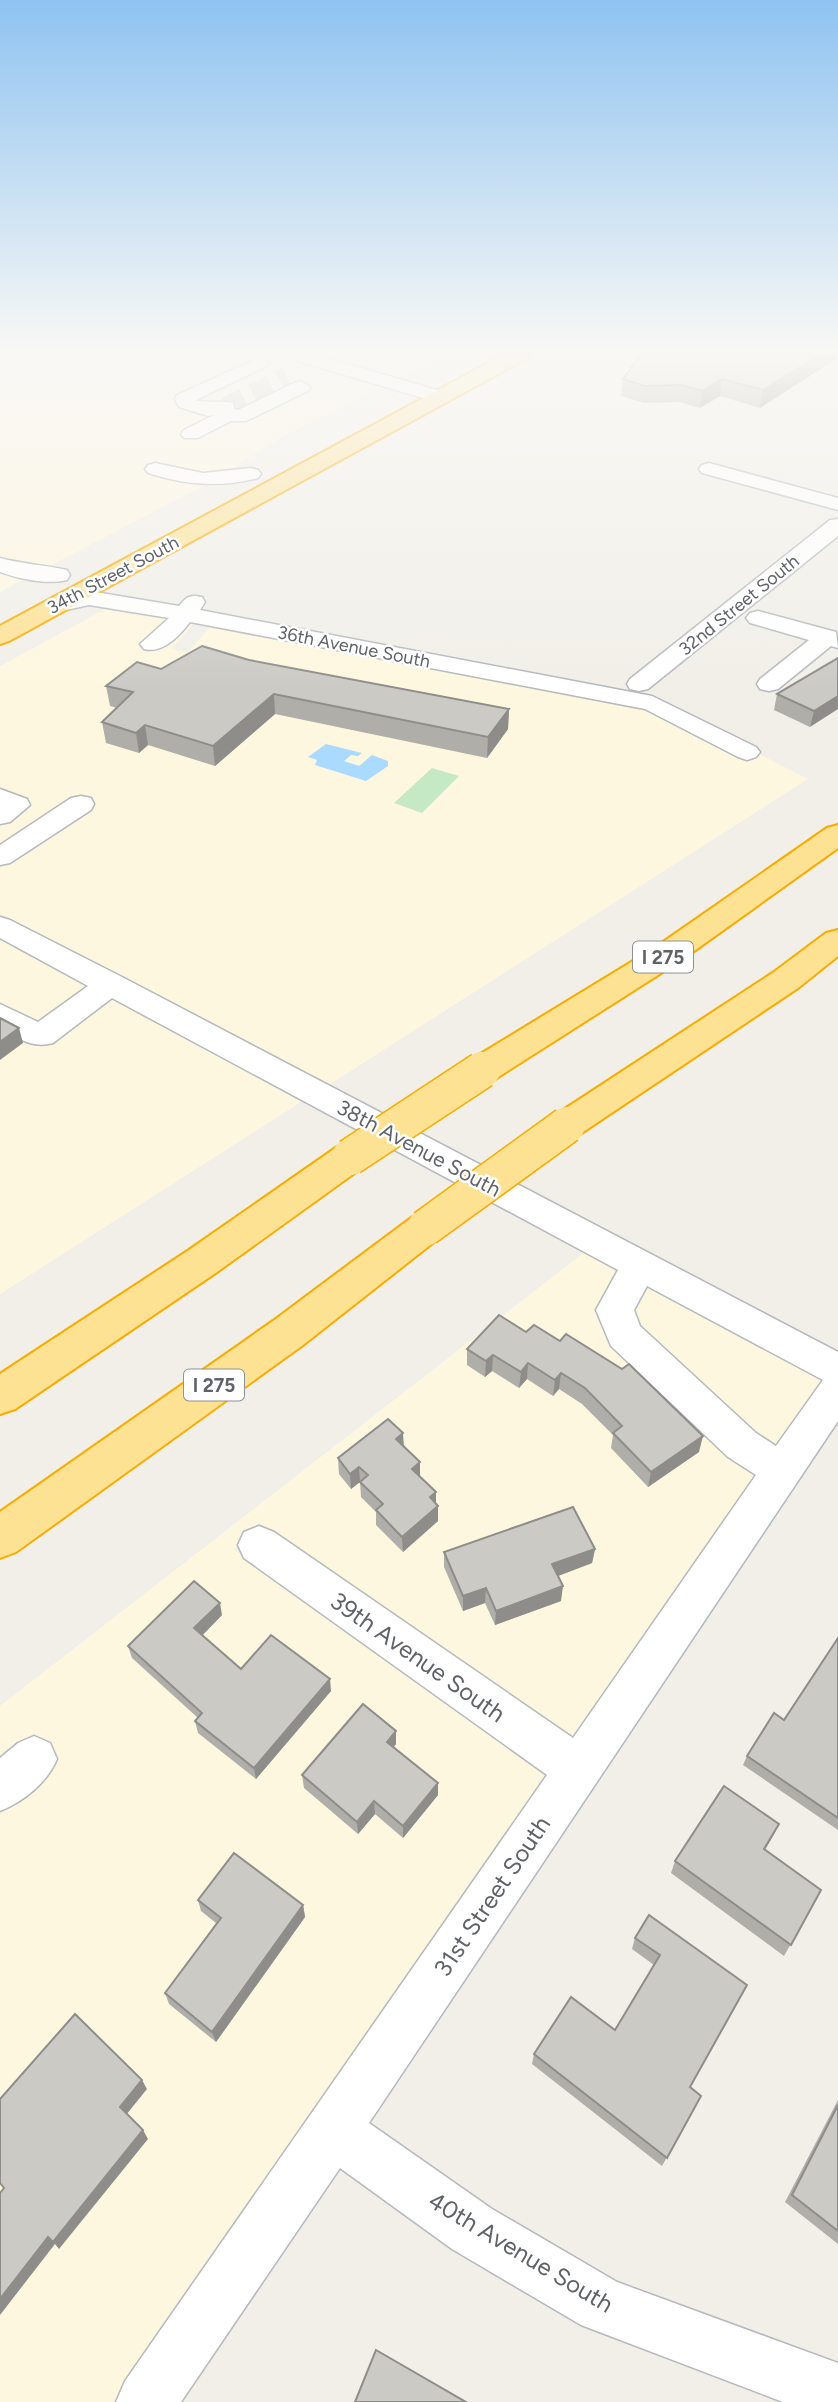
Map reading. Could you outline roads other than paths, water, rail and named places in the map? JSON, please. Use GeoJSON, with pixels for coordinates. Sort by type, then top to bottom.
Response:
{"type":"FeatureCollection","features":[{"type":"Feature","properties":{"kind":"highway"},"geometry":{"type":"LineString","coordinates":[[95,585],[92,576],[98,569],[195,516],[199,502],[268,465]]}},
{"type":"Feature","properties":{"kind":"highway","name":"34th Street South"},"geometry":{"type":"LineString","coordinates":[[0,636],[315,465]]}},
{"type":"Feature","properties":{"kind":"highway","name":"34th Street South"},"geometry":{"type":"LineString","coordinates":[[22,594],[82,563]]}},
{"type":"Feature","properties":{"kind":"highway"},"geometry":{"type":"LineString","coordinates":[[0,622],[57,587],[59,575]]}},
{"type":"Feature","properties":{"kind":"highway","name":"I 275"},"geometry":{"type":"LineString","coordinates":[[0,1396],[203,1261],[349,1157],[668,954],[838,834]]}},
{"type":"Feature","properties":{"kind":"highway","name":"I 275"},"geometry":{"type":"LineString","coordinates":[[0,1538],[288,1333],[425,1227],[567,1125],[786,980],[838,940]]}},
{"type":"Feature","properties":{"kind":"street"},"geometry":{"type":"LineString","coordinates":[[155,469],[181,479],[190,486],[199,502]]}},
{"type":"Feature","properties":{"kind":"street"},"geometry":{"type":"LineString","coordinates":[[709,469],[838,504]]}},
{"type":"Feature","properties":{"kind":"street"},"geometry":{"type":"LineString","coordinates":[[181,479],[202,480],[251,474]]}},
{"type":"Feature","properties":{"kind":"street","name":"32nd Street South"},"geometry":{"type":"LineString","coordinates":[[646,693],[838,525]]}},
{"type":"Feature","properties":{"kind":"street","name":"36th Avenue South"},"geometry":{"type":"LineString","coordinates":[[137,562],[134,577],[144,588],[199,610]]}},
{"type":"Feature","properties":{"kind":"street"},"geometry":{"type":"LineString","coordinates":[[0,565],[18,571],[59,575]]}},
{"type":"Feature","properties":{"kind":"street","name":"36th Avenue South"},"geometry":{"type":"LineString","coordinates":[[57,605],[89,598],[199,610],[646,693],[747,752]]}},
{"type":"Feature","properties":{"kind":"street","name":"32nd Street South"},"geometry":{"type":"LineString","coordinates":[[737,635],[778,602]]}},
{"type":"Feature","properties":{"kind":"street"},"geometry":{"type":"LineString","coordinates":[[152,644],[199,610]]}},
{"type":"Feature","properties":{"kind":"street"},"geometry":{"type":"LineString","coordinates":[[184,645],[200,628],[199,610]]}},
{"type":"Feature","properties":{"kind":"street"},"geometry":{"type":"LineString","coordinates":[[758,618],[833,639]]}},
{"type":"Feature","properties":{"kind":"street"},"geometry":{"type":"LineString","coordinates":[[769,684],[833,639]]}},
{"type":"Feature","properties":{"kind":"street","name":"32nd Street South"},"geometry":{"type":"LineString","coordinates":[[646,693],[674,686]]}},
{"type":"Feature","properties":{"kind":"street"},"geometry":{"type":"LineString","coordinates":[[0,797],[17,805],[0,816]]}},
{"type":"Feature","properties":{"kind":"street"},"geometry":{"type":"LineString","coordinates":[[0,857],[81,804]]}},
{"type":"Feature","properties":{"kind":"street","name":"38th Avenue South"},"geometry":{"type":"LineString","coordinates":[[0,926],[838,1370]]}},
{"type":"Feature","properties":{"kind":"street"},"geometry":{"type":"LineString","coordinates":[[0,1014],[37,1035],[42,1035],[111,984]]}},
{"type":"Feature","properties":{"kind":"street"},"geometry":{"type":"LineString","coordinates":[[640,1265],[615,1310],[624,1335],[741,1445],[782,1471]]}},
{"type":"Feature","properties":{"kind":"street","name":"31st Street South"},"geometry":{"type":"LineString","coordinates":[[146,2402],[334,2131],[838,1389]]}},
{"type":"Feature","properties":{"kind":"street","name":"39th Avenue South"},"geometry":{"type":"LineString","coordinates":[[259,1545],[578,1769]]}},
{"type":"Feature","properties":{"kind":"street"},"geometry":{"type":"LineString","coordinates":[[0,1788],[34,1759]]}},
{"type":"Feature","properties":{"kind":"street","name":"40th Avenue South"},"geometry":{"type":"LineString","coordinates":[[334,2131],[472,2229],[601,2305],[838,2393]]}},
{"type":"Feature","properties":{"kind":"water"},"geometry":{"type":"Polygon","coordinates":[[[326,744],[362,753],[358,756],[351,755],[344,761],[359,766],[372,755],[388,761],[388,766],[366,781],[315,765],[317,760],[308,757],[326,744]]]}}]}
